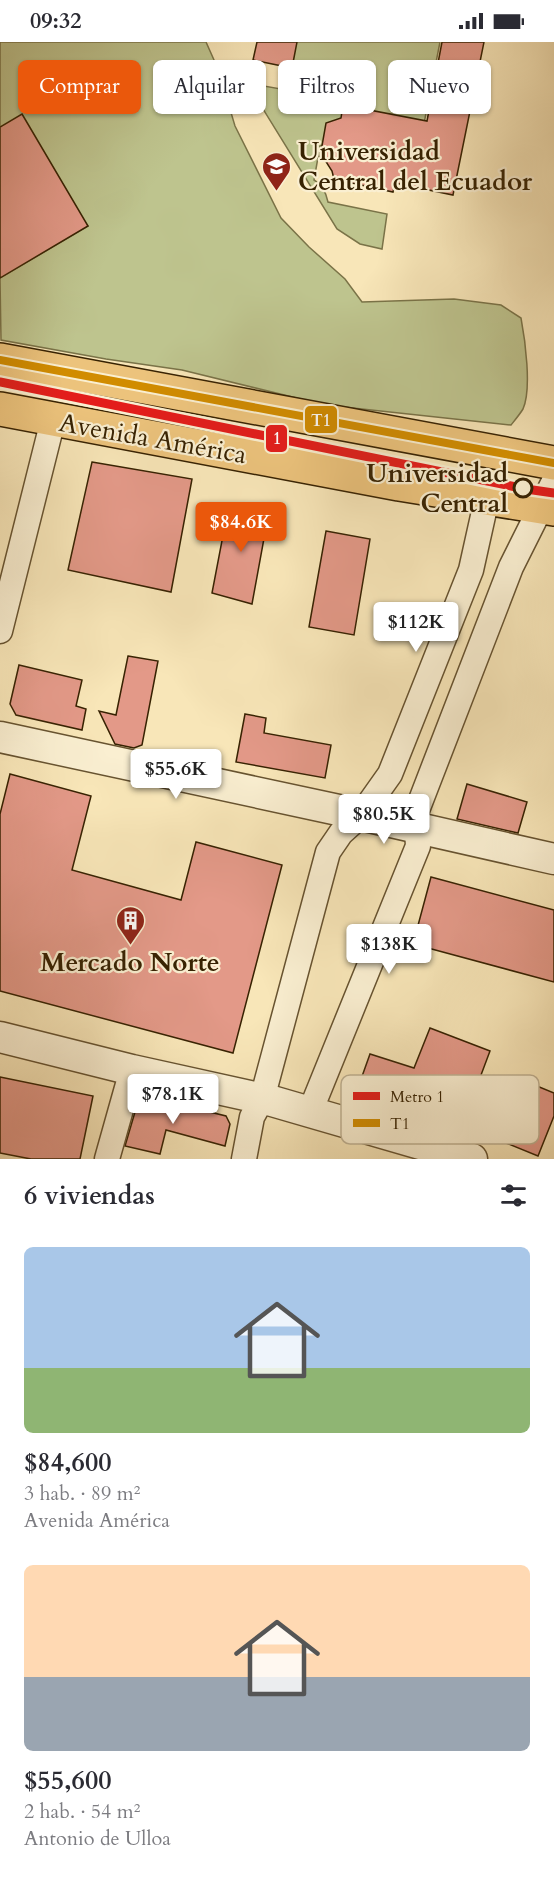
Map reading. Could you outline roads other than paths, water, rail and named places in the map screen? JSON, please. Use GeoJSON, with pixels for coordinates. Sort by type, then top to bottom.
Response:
{"type":"FeatureCollection","features":[{"type":"Feature","properties":{"kind":"main road","name":"Avenida América"},"geometry":{"type":"LineString","coordinates":[[0,360],[554,462]]}},
{"type":"Feature","properties":{"kind":"main road","name":"Avenida América"},"geometry":{"type":"LineString","coordinates":[[0,409],[399,484],[487,498],[550,499]]}},
{"type":"Feature","properties":{"kind":"street"},"geometry":{"type":"LineString","coordinates":[[0,632],[53,420]]}},
{"type":"Feature","properties":{"kind":"street"},"geometry":{"type":"LineString","coordinates":[[244,1159],[252,1117],[262,1099],[328,852],[341,833],[361,815],[390,774],[476,555],[487,498]]}},
{"type":"Feature","properties":{"kind":"street"},"geometry":{"type":"LineString","coordinates":[[310,1112],[418,846],[416,813],[511,567],[550,499]]}},
{"type":"Feature","properties":{"kind":"street"},"geometry":{"type":"LineString","coordinates":[[0,738],[361,815],[554,859]]}},
{"type":"Feature","properties":{"kind":"street"},"geometry":{"type":"LineString","coordinates":[[0,1037],[262,1099],[341,1121]]}},
{"type":"Feature","properties":{"kind":"street"},"geometry":{"type":"LineString","coordinates":[[107,1159],[132,1070]]}},
{"type":"Feature","properties":{"kind":"street"},"geometry":{"type":"LineString","coordinates":[[420,1144],[472,1159]]}},
{"type":"Feature","properties":{"kind":"metro line","name":"1"},"geometry":{"type":"LineString","coordinates":[[0,382],[554,493]]}},
{"type":"Feature","properties":{"kind":"place","name":"Universidad Central del Ecuador"},"geometry":{"type":"Point","coordinates":[277,192]}},
{"type":"Feature","properties":{"kind":"place","name":"Universidad Central"},"geometry":{"type":"Point","coordinates":[523,488]}},
{"type":"Feature","properties":{"kind":"place","name":"Mercado Norte"},"geometry":{"type":"Point","coordinates":[130,946]}}]}
